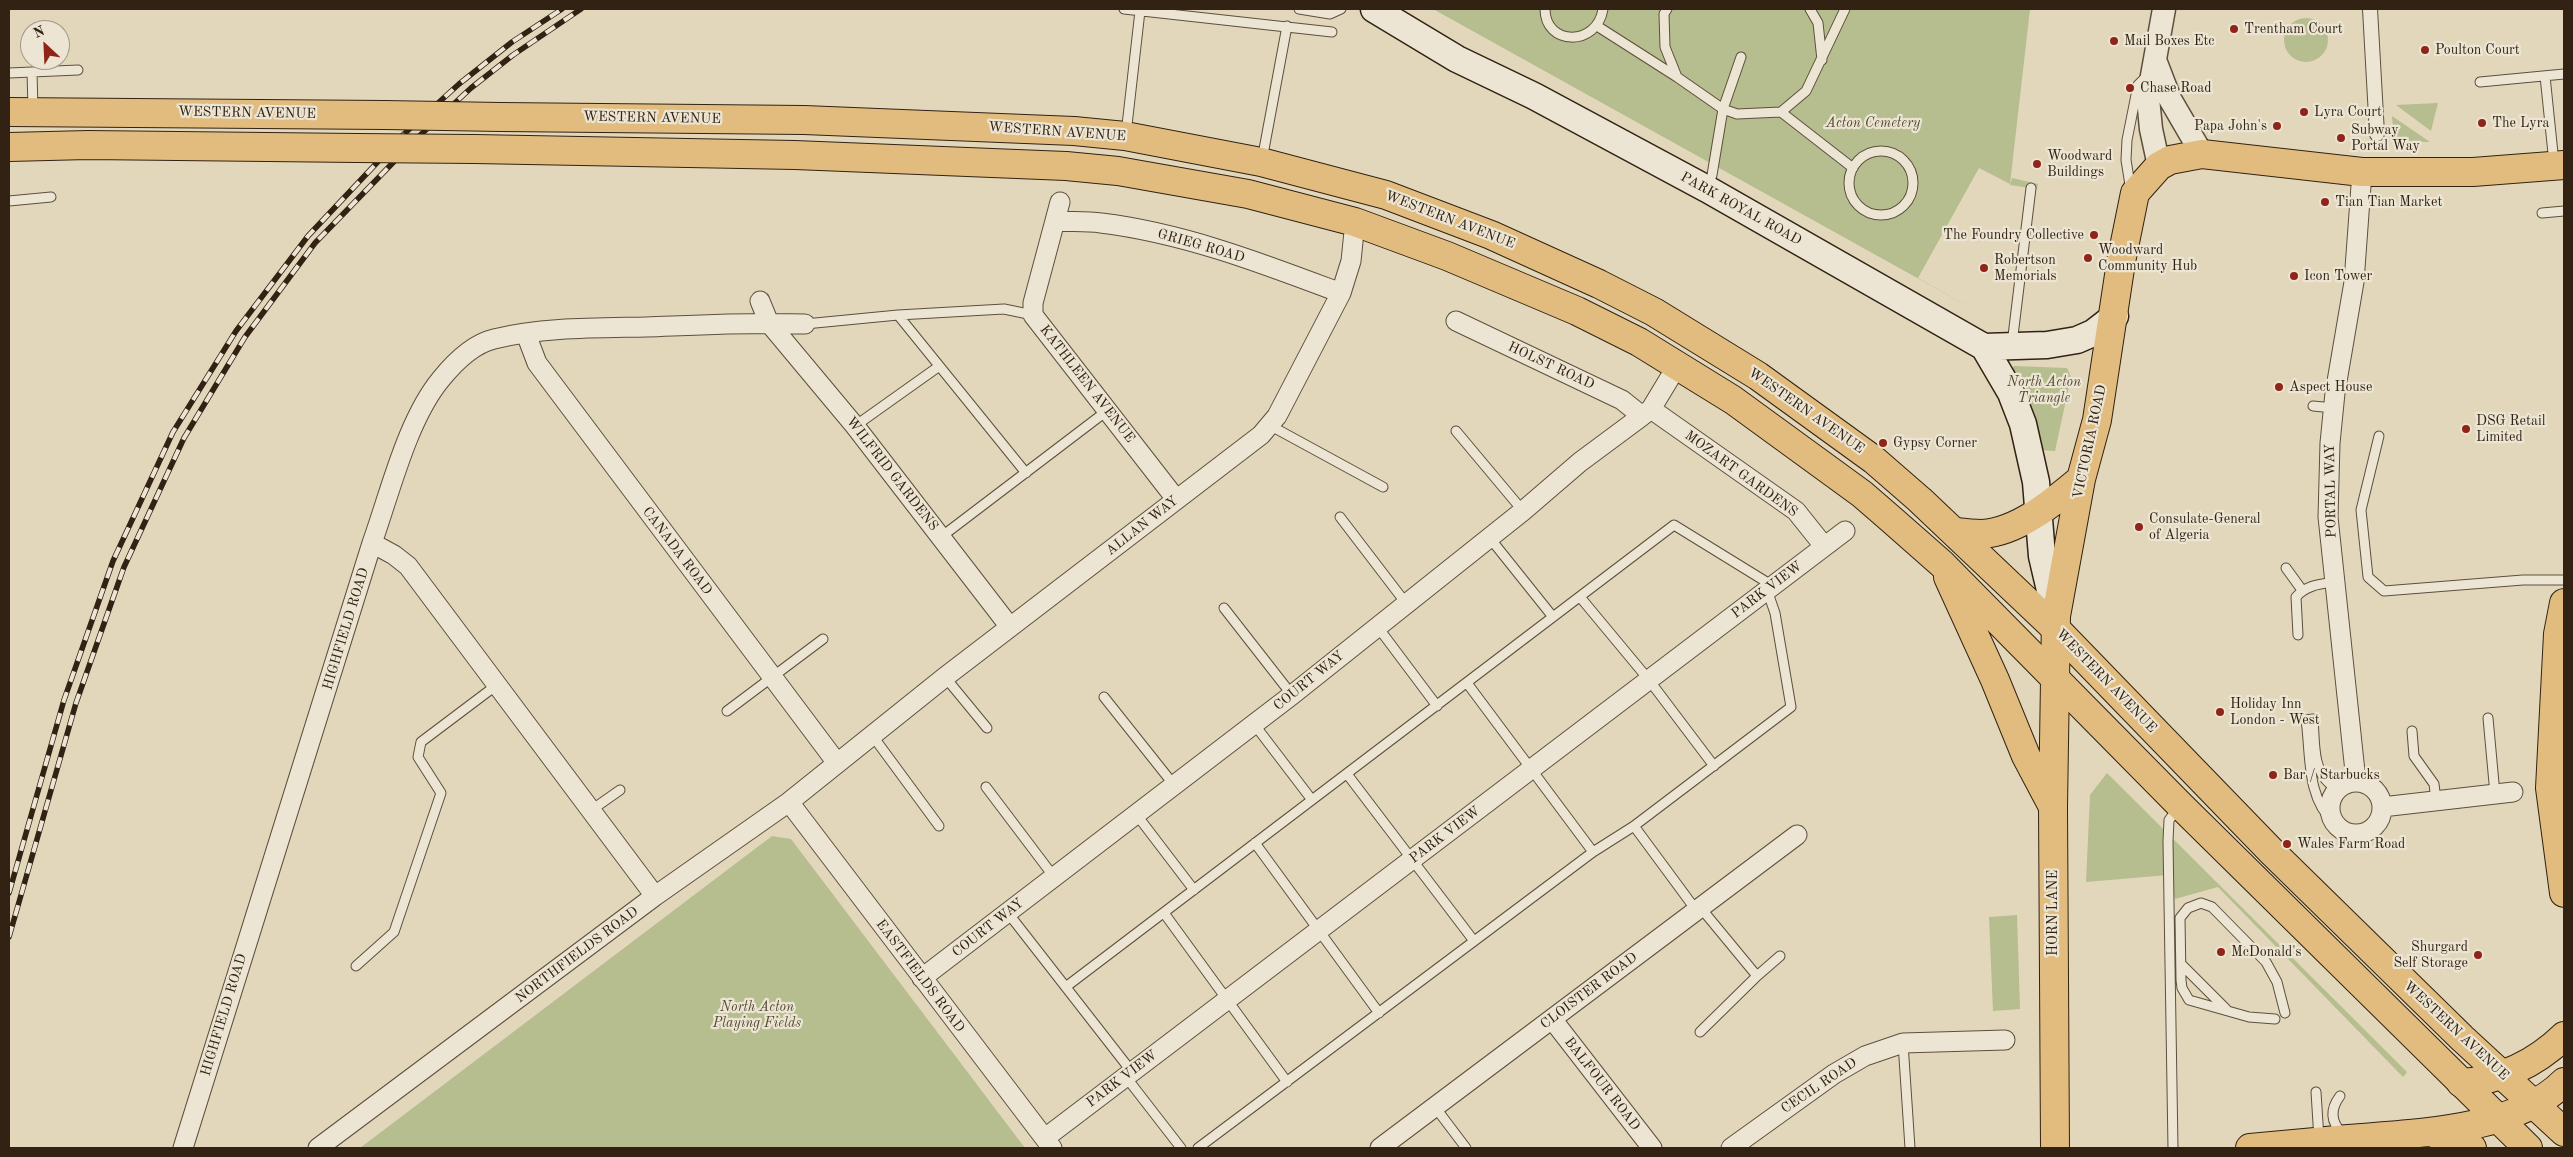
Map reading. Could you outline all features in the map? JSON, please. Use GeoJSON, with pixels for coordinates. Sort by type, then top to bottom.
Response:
{"type":"FeatureCollection","features":[{"type":"Feature","properties":{"kind":"main road","name":"PARK ROYAL ROAD"},"geometry":{"type":"LineString","coordinates":[[1374,9],[1457,59],[1534,96],[1707,189],[1984,346],[2050,345],[2077,340],[2093,333],[2115,316]]}},
{"type":"Feature","properties":{"kind":"main road","name":"WESTERN AVENUE"},"geometry":{"type":"LineString","coordinates":[[21,112],[804,120],[1074,131],[1125,136],[1262,162],[1386,195],[1447,218],[1545,258],[1654,312],[1758,376],[1874,460],[2056,622],[2272,852],[2503,1076],[2564,1132]]}},
{"type":"Feature","properties":{"kind":"main road"},"geometry":{"type":"LineString","coordinates":[[9,147],[474,149],[795,155],[1074,167],[1118,171],[1248,194],[1355,222],[1447,256],[1577,311],[1639,342],[1733,400],[1842,479],[1942,564],[2180,806],[2528,1148]]}},
{"type":"Feature","properties":{"kind":"main road"},"geometry":{"type":"LineString","coordinates":[[2159,166],[2170,160],[2202,154],[2362,172],[2474,172],[2559,166]]}},
{"type":"Feature","properties":{"kind":"main road","name":"VICTORIA ROAD"},"geometry":{"type":"LineString","coordinates":[[2055,678],[2056,622],[2081,479],[2097,420],[2115,316],[2121,262],[2135,193],[2159,166]]}},
{"type":"Feature","properties":{"kind":"main road"},"geometry":{"type":"LineString","coordinates":[[1984,346],[2011,393],[2023,424],[2036,482],[2042,556],[2056,622]]}},
{"type":"Feature","properties":{"kind":"main road"},"geometry":{"type":"LineString","coordinates":[[1955,532],[1982,534],[2009,528],[2037,511],[2081,479]]}},
{"type":"Feature","properties":{"kind":"main road"},"geometry":{"type":"LineString","coordinates":[[1942,564],[1995,680],[2026,756],[2053,807]]}},
{"type":"Feature","properties":{"kind":"main road"},"geometry":{"type":"LineString","coordinates":[[2564,603],[2558,634],[2550,788],[2560,838],[2564,893]]}},
{"type":"Feature","properties":{"kind":"main road","name":"HORN LANE"},"geometry":{"type":"LineString","coordinates":[[2055,678],[2053,807],[2055,1148]]}},
{"type":"Feature","properties":{"kind":"main road"},"geometry":{"type":"LineString","coordinates":[[2461,1083],[2503,1076],[2541,1056],[2564,1036]]}},
{"type":"Feature","properties":{"kind":"main road"},"geometry":{"type":"LineString","coordinates":[[2250,1148],[2349,1139],[2402,1142],[2430,1132],[2462,1128],[2496,1118],[2546,1098],[2564,1082]]}},
{"type":"Feature","properties":{"kind":"main road"},"geometry":{"type":"LineString","coordinates":[[2430,1132],[2472,1148]]}},
{"type":"Feature","properties":{"kind":"street","name":"VICTORIA ROAD"},"geometry":{"type":"LineString","coordinates":[[2159,166],[2151,129],[2148,98],[2164,9]]}},
{"type":"Feature","properties":{"kind":"street"},"geometry":{"type":"LineString","coordinates":[[2370,9],[2377,134]]}},
{"type":"Feature","properties":{"kind":"street"},"geometry":{"type":"LineString","coordinates":[[2154,64],[2170,99],[2202,154]]}},
{"type":"Feature","properties":{"kind":"street","name":"PORTAL WAY"},"geometry":{"type":"LineString","coordinates":[[2352,782],[2328,491],[2334,408],[2354,282],[2362,172]]}},
{"type":"Feature","properties":{"kind":"street","name":"KATHLEEN AVENUE"},"geometry":{"type":"LineString","coordinates":[[1060,202],[1033,303],[1032,315],[1176,499]]}},
{"type":"Feature","properties":{"kind":"street","name":"GRIEG ROAD"},"geometry":{"type":"LineString","coordinates":[[1056,221],[1100,222],[1153,232],[1218,249],[1341,293]]}},
{"type":"Feature","properties":{"kind":"street","name":"ALLAN WAY"},"geometry":{"type":"LineString","coordinates":[[837,763],[945,677],[1271,426],[1341,293],[1350,264],[1355,222]]}},
{"type":"Feature","properties":{"kind":"street","name":"WILFRID GARDENS"},"geometry":{"type":"LineString","coordinates":[[760,301],[769,323],[856,426],[1010,627]]}},
{"type":"Feature","properties":{"kind":"street","name":"HOLST ROAD"},"geometry":{"type":"LineString","coordinates":[[1456,321],[1647,412]]}},
{"type":"Feature","properties":{"kind":"street","name":"HIGHFIELD ROAD"},"geometry":{"type":"LineString","coordinates":[[183,1148],[372,544],[410,434],[427,399],[440,380],[472,350],[493,339],[526,334],[618,328],[769,323],[805,324]]}},
{"type":"Feature","properties":{"kind":"street","name":"CANADA ROAD"},"geometry":{"type":"LineString","coordinates":[[526,334],[537,362],[837,763]]}},
{"type":"Feature","properties":{"kind":"street","name":"COURT WAY"},"geometry":{"type":"LineString","coordinates":[[922,978],[1292,695],[1405,602],[1523,511],[1580,462],[1647,412],[1677,366]]}},
{"type":"Feature","properties":{"kind":"street","name":"MOZART GARDENS"},"geometry":{"type":"LineString","coordinates":[[1647,412],[1796,511],[1824,546]]}},
{"type":"Feature","properties":{"kind":"street","name":"PARK VIEW"},"geometry":{"type":"LineString","coordinates":[[1049,1143],[1129,1074],[1845,531]]}},
{"type":"Feature","properties":{"kind":"street"},"geometry":{"type":"LineString","coordinates":[[372,544],[394,555],[408,566],[593,809],[655,896]]}},
{"type":"Feature","properties":{"kind":"street","name":"NORTHFIELDS ROAD"},"geometry":{"type":"LineString","coordinates":[[318,1148],[655,896],[789,802],[837,763]]}},
{"type":"Feature","properties":{"kind":"street"},"geometry":{"type":"LineString","coordinates":[[2352,782],[2364,782],[2377,792],[2382,807],[2378,823],[2364,833],[2347,833],[2334,823],[2330,815],[2331,799],[2335,792],[2352,782]]}},
{"type":"Feature","properties":{"kind":"street"},"geometry":{"type":"LineString","coordinates":[[2382,807],[2504,793]]}},
{"type":"Feature","properties":{"kind":"street","name":"EASTFIELDS ROAD"},"geometry":{"type":"LineString","coordinates":[[789,802],[1049,1143]]}},
{"type":"Feature","properties":{"kind":"street","name":"CLOISTER ROAD"},"geometry":{"type":"LineString","coordinates":[[1380,1148],[1797,834]]}},
{"type":"Feature","properties":{"kind":"street","name":"BALFOUR ROAD"},"geometry":{"type":"LineString","coordinates":[[1552,1019],[1652,1148]]}},
{"type":"Feature","properties":{"kind":"street","name":"CECIL ROAD"},"geometry":{"type":"LineString","coordinates":[[1731,1148],[1834,1074],[1865,1056],[1903,1043],[2005,1040]]}},
{"type":"Feature","properties":{"kind":"lane"},"geometry":{"type":"LineString","coordinates":[[1124,9],[1332,32]]}},
{"type":"Feature","properties":{"kind":"lane"},"geometry":{"type":"LineString","coordinates":[[1299,9],[1330,14],[1341,9]]}},
{"type":"Feature","properties":{"kind":"lane"},"geometry":{"type":"LineString","coordinates":[[1545,9],[1548,23],[1562,35],[1580,37],[1589,34],[1597,26],[1603,9]]}},
{"type":"Feature","properties":{"kind":"lane"},"geometry":{"type":"LineString","coordinates":[[1667,9],[1664,14],[1665,47],[1677,77]]}},
{"type":"Feature","properties":{"kind":"lane"},"geometry":{"type":"LineString","coordinates":[[1810,9],[1818,23],[1822,61]]}},
{"type":"Feature","properties":{"kind":"lane"},"geometry":{"type":"LineString","coordinates":[[1597,26],[1723,108],[1737,114],[1781,112],[1806,91],[1822,61],[1845,9]]}},
{"type":"Feature","properties":{"kind":"lane"},"geometry":{"type":"LineString","coordinates":[[1125,136],[1140,11]]}},
{"type":"Feature","properties":{"kind":"lane"},"geometry":{"type":"LineString","coordinates":[[1262,162],[1287,26]]}},
{"type":"Feature","properties":{"kind":"lane"},"geometry":{"type":"LineString","coordinates":[[1707,189],[1712,174],[1723,108],[1741,57]]}},
{"type":"Feature","properties":{"kind":"lane","name":"VICTORIA ROAD"},"geometry":{"type":"LineString","coordinates":[[2133,206],[2126,160],[2127,140],[2138,85],[2154,64]]}},
{"type":"Feature","properties":{"kind":"lane"},"geometry":{"type":"LineString","coordinates":[[9,73],[78,70]]}},
{"type":"Feature","properties":{"kind":"lane"},"geometry":{"type":"LineString","coordinates":[[21,112],[32,72]]}},
{"type":"Feature","properties":{"kind":"lane"},"geometry":{"type":"LineString","coordinates":[[2480,82],[2564,74]]}},
{"type":"Feature","properties":{"kind":"lane"},"geometry":{"type":"LineString","coordinates":[[2545,76],[2559,166]]}},
{"type":"Feature","properties":{"kind":"lane"},"geometry":{"type":"LineString","coordinates":[[1781,112],[1853,168]]}},
{"type":"Feature","properties":{"kind":"lane"},"geometry":{"type":"LineString","coordinates":[[1887,152],[1896,155],[1904,160],[1913,178],[1910,198],[1903,207],[1882,215],[1862,208],[1854,200],[1850,190],[1853,168],[1867,154],[1887,152]]}},
{"type":"Feature","properties":{"kind":"lane"},"geometry":{"type":"LineString","coordinates":[[2012,347],[2016,293],[2031,188]]}},
{"type":"Feature","properties":{"kind":"lane"},"geometry":{"type":"LineString","coordinates":[[9,201],[51,197]]}},
{"type":"Feature","properties":{"kind":"lane"},"geometry":{"type":"LineString","coordinates":[[2542,213],[2564,211]]}},
{"type":"Feature","properties":{"kind":"lane"},"geometry":{"type":"LineString","coordinates":[[805,324],[898,315],[1004,310],[1032,315]]}},
{"type":"Feature","properties":{"kind":"lane"},"geometry":{"type":"LineString","coordinates":[[898,315],[1026,474]]}},
{"type":"Feature","properties":{"kind":"lane"},"geometry":{"type":"LineString","coordinates":[[856,426],[938,367]]}},
{"type":"Feature","properties":{"kind":"lane"},"geometry":{"type":"LineString","coordinates":[[2313,406],[2334,408]]}},
{"type":"Feature","properties":{"kind":"lane"},"geometry":{"type":"LineString","coordinates":[[941,537],[1108,410]]}},
{"type":"Feature","properties":{"kind":"lane"},"geometry":{"type":"LineString","coordinates":[[1271,426],[1383,487]]}},
{"type":"Feature","properties":{"kind":"lane"},"geometry":{"type":"LineString","coordinates":[[1456,431],[1523,511]]}},
{"type":"Feature","properties":{"kind":"lane"},"geometry":{"type":"LineString","coordinates":[[2379,436],[2361,510],[2368,577],[2384,591],[2523,580],[2564,580]]}},
{"type":"Feature","properties":{"kind":"lane"},"geometry":{"type":"LineString","coordinates":[[1340,517],[1405,602]]}},
{"type":"Feature","properties":{"kind":"lane"},"geometry":{"type":"LineString","coordinates":[[1067,986],[1674,525],[1770,588],[1791,706],[1634,826],[1593,852],[1198,1148]]}},
{"type":"Feature","properties":{"kind":"lane"},"geometry":{"type":"LineString","coordinates":[[1488,537],[1553,618]]}},
{"type":"Feature","properties":{"kind":"lane"},"geometry":{"type":"LineString","coordinates":[[2286,568],[2302,590]]}},
{"type":"Feature","properties":{"kind":"lane"},"geometry":{"type":"LineString","coordinates":[[2298,635],[2296,597],[2302,590],[2335,582]]}},
{"type":"Feature","properties":{"kind":"lane"},"geometry":{"type":"LineString","coordinates":[[1580,597],[1648,680],[1714,766]]}},
{"type":"Feature","properties":{"kind":"lane"},"geometry":{"type":"LineString","coordinates":[[1224,608],[1292,695]]}},
{"type":"Feature","properties":{"kind":"lane"},"geometry":{"type":"LineString","coordinates":[[1377,626],[1437,706]]}},
{"type":"Feature","properties":{"kind":"lane"},"geometry":{"type":"LineString","coordinates":[[726,711],[773,679],[823,639]]}},
{"type":"Feature","properties":{"kind":"lane"},"geometry":{"type":"LineString","coordinates":[[945,677],[987,728]]}},
{"type":"Feature","properties":{"kind":"lane"},"geometry":{"type":"LineString","coordinates":[[1467,683],[1593,852]]}},
{"type":"Feature","properties":{"kind":"lane"},"geometry":{"type":"LineString","coordinates":[[356,966],[394,932],[441,793],[418,757],[420,742],[498,684]]}},
{"type":"Feature","properties":{"kind":"lane"},"geometry":{"type":"LineString","coordinates":[[1104,697],[1174,785]]}},
{"type":"Feature","properties":{"kind":"lane"},"geometry":{"type":"LineString","coordinates":[[2488,718],[2504,793]]}},
{"type":"Feature","properties":{"kind":"lane"},"geometry":{"type":"LineString","coordinates":[[2334,823],[2325,815],[2315,793],[2306,720],[2313,719],[2317,763],[2322,776],[2330,784],[2352,782]]}},
{"type":"Feature","properties":{"kind":"lane"},"geometry":{"type":"LineString","coordinates":[[1254,724],[1312,800]]}},
{"type":"Feature","properties":{"kind":"lane"},"geometry":{"type":"LineString","coordinates":[[2412,731],[2414,756],[2434,784],[2436,800]]}},
{"type":"Feature","properties":{"kind":"lane"},"geometry":{"type":"LineString","coordinates":[[872,735],[939,826]]}},
{"type":"Feature","properties":{"kind":"lane"},"geometry":{"type":"LineString","coordinates":[[1347,774],[1474,941]]}},
{"type":"Feature","properties":{"kind":"lane"},"geometry":{"type":"LineString","coordinates":[[986,787],[1054,877]]}},
{"type":"Feature","properties":{"kind":"lane"},"geometry":{"type":"LineString","coordinates":[[593,809],[620,790]]}},
{"type":"Feature","properties":{"kind":"lane"},"geometry":{"type":"LineString","coordinates":[[2173,1148],[2168,841],[2169,820],[2180,806]]}},
{"type":"Feature","properties":{"kind":"lane"},"geometry":{"type":"LineString","coordinates":[[1136,814],[1194,890]]}},
{"type":"Feature","properties":{"kind":"lane"},"geometry":{"type":"LineString","coordinates":[[1634,826],[1698,908],[1757,976]]}},
{"type":"Feature","properties":{"kind":"lane"},"geometry":{"type":"LineString","coordinates":[[1255,843],[1379,1013]]}},
{"type":"Feature","properties":{"kind":"lane"},"geometry":{"type":"LineString","coordinates":[[2275,1020],[2249,1017],[2189,1000],[2182,988],[2180,918],[2188,908],[2201,903],[2212,908],[2266,962],[2277,982],[2286,1013]]}},
{"type":"Feature","properties":{"kind":"lane"},"geometry":{"type":"LineString","coordinates":[[1008,912],[1067,986],[1181,1148]]}},
{"type":"Feature","properties":{"kind":"lane"},"geometry":{"type":"LineString","coordinates":[[1164,913],[1287,1082]]}},
{"type":"Feature","properties":{"kind":"lane"},"geometry":{"type":"LineString","coordinates":[[1700,1032],[1780,956]]}},
{"type":"Feature","properties":{"kind":"lane"},"geometry":{"type":"LineString","coordinates":[[2181,964],[2226,1009]]}},
{"type":"Feature","properties":{"kind":"lane"},"geometry":{"type":"LineString","coordinates":[[1903,1043],[1910,1148]]}},
{"type":"Feature","properties":{"kind":"lane"},"geometry":{"type":"LineString","coordinates":[[2316,1092],[2318,1142]]}},
{"type":"Feature","properties":{"kind":"lane"},"geometry":{"type":"LineString","coordinates":[[2340,1096],[2334,1104],[2332,1114],[2335,1127],[2349,1139]]}},
{"type":"Feature","properties":{"kind":"lane"},"geometry":{"type":"LineString","coordinates":[[1435,1107],[1466,1148]]}},
{"type":"Feature","properties":{"kind":"green space","name":"Acton Cemetery"},"geometry":{"type":"Polygon","coordinates":[[[1433,9],[2030,9],[2010,184],[1979,168],[1918,278],[1982,314],[1433,9]]]}},
{"type":"Feature","properties":{"kind":"green space"},"geometry":{"type":"Polygon","coordinates":[[[2302,18],[2310,18],[2322,24],[2328,40],[2322,56],[2310,62],[2302,62],[2290,56],[2284,44],[2284,36],[2290,24],[2302,18]]]}},
{"type":"Feature","properties":{"kind":"green space"},"geometry":{"type":"Polygon","coordinates":[[[2438,103],[2431,131],[2396,105],[2438,103]]]}},
{"type":"Feature","properties":{"kind":"green space"},"geometry":{"type":"Polygon","coordinates":[[[2392,116],[2430,142],[2394,142],[2392,116]]]}},
{"type":"Feature","properties":{"kind":"green space"},"geometry":{"type":"Polygon","coordinates":[[[2012,178],[2038,184],[2037,189],[2010,185],[2012,178]]]}},
{"type":"Feature","properties":{"kind":"green space","name":"North Acton Triangle"},"geometry":{"type":"Polygon","coordinates":[[[2014,366],[2067,368],[2071,377],[2055,451],[2039,450],[2009,373],[2014,366]]]}},
{"type":"Feature","properties":{"kind":"green space"},"geometry":{"type":"Polygon","coordinates":[[[2107,773],[2407,1072],[2403,1077],[2218,887],[2175,899],[2168,875],[2086,882],[2090,795],[2107,773]]]}},
{"type":"Feature","properties":{"kind":"green space","name":"North Acton Playing Fields"},"geometry":{"type":"Polygon","coordinates":[[[772,836],[791,839],[1025,1148],[360,1148],[772,836]]]}},
{"type":"Feature","properties":{"kind":"green space"},"geometry":{"type":"Polygon","coordinates":[[[2017,915],[2020,1009],[1993,1011],[1989,917],[2017,915]]]}},
{"type":"Feature","properties":{"kind":"railway"},"geometry":{"type":"LineString","coordinates":[[9,893],[64,700],[113,561],[173,432],[236,331],[308,236],[404,134],[459,84],[512,42],[562,9]]}},
{"type":"Feature","properties":{"kind":"railway"},"geometry":{"type":"LineString","coordinates":[[9,937],[76,703],[124,567],[184,438],[245,337],[315,243],[415,140],[471,88],[513,55],[581,9]]}},
{"type":"Feature","properties":{"kind":"place","name":"Trentham Court"},"geometry":{"type":"Point","coordinates":[2234,29]}},
{"type":"Feature","properties":{"kind":"place","name":"Mail Boxes Etc"},"geometry":{"type":"Point","coordinates":[2114,41]}},
{"type":"Feature","properties":{"kind":"place","name":"Poulton Court"},"geometry":{"type":"Point","coordinates":[2425,50]}},
{"type":"Feature","properties":{"kind":"place","name":"Chase Road"},"geometry":{"type":"Point","coordinates":[2130,88]}},
{"type":"Feature","properties":{"kind":"place","name":"Lyra Court"},"geometry":{"type":"Point","coordinates":[2304,112]}},
{"type":"Feature","properties":{"kind":"place","name":"The Lyra"},"geometry":{"type":"Point","coordinates":[2482,123]}},
{"type":"Feature","properties":{"kind":"place","name":"Papa John's"},"geometry":{"type":"Point","coordinates":[2277,126]}},
{"type":"Feature","properties":{"kind":"place","name":"Subway Portal Way"},"geometry":{"type":"Point","coordinates":[2341,138]}},
{"type":"Feature","properties":{"kind":"place","name":"Woodward Buildings"},"geometry":{"type":"Point","coordinates":[2037,164]}},
{"type":"Feature","properties":{"kind":"place","name":"Tian Tian Market"},"geometry":{"type":"Point","coordinates":[2325,202]}},
{"type":"Feature","properties":{"kind":"place","name":"The Foundry Collective"},"geometry":{"type":"Point","coordinates":[2094,235]}},
{"type":"Feature","properties":{"kind":"place","name":"Woodward Community Hub"},"geometry":{"type":"Point","coordinates":[2088,258]}},
{"type":"Feature","properties":{"kind":"place","name":"Robertson Memorials"},"geometry":{"type":"Point","coordinates":[1984,268]}},
{"type":"Feature","properties":{"kind":"place","name":"Icon Tower"},"geometry":{"type":"Point","coordinates":[2294,276]}},
{"type":"Feature","properties":{"kind":"place","name":"Aspect House"},"geometry":{"type":"Point","coordinates":[2279,387]}},
{"type":"Feature","properties":{"kind":"place","name":"DSG Retail Limited"},"geometry":{"type":"Point","coordinates":[2466,429]}},
{"type":"Feature","properties":{"kind":"place","name":"Gypsy Corner"},"geometry":{"type":"Point","coordinates":[1883,443]}},
{"type":"Feature","properties":{"kind":"place","name":"Consulate-General of Algeria"},"geometry":{"type":"Point","coordinates":[2139,527]}},
{"type":"Feature","properties":{"kind":"place","name":"Holiday Inn London - West"},"geometry":{"type":"Point","coordinates":[2220,712]}},
{"type":"Feature","properties":{"kind":"place","name":"Bar / Starbucks"},"geometry":{"type":"Point","coordinates":[2273,775]}},
{"type":"Feature","properties":{"kind":"place","name":"Wales Farm Road"},"geometry":{"type":"Point","coordinates":[2287,844]}},
{"type":"Feature","properties":{"kind":"place","name":"McDonald's"},"geometry":{"type":"Point","coordinates":[2221,952]}},
{"type":"Feature","properties":{"kind":"place","name":"Shurgard Self Storage"},"geometry":{"type":"Point","coordinates":[2478,955]}}]}
